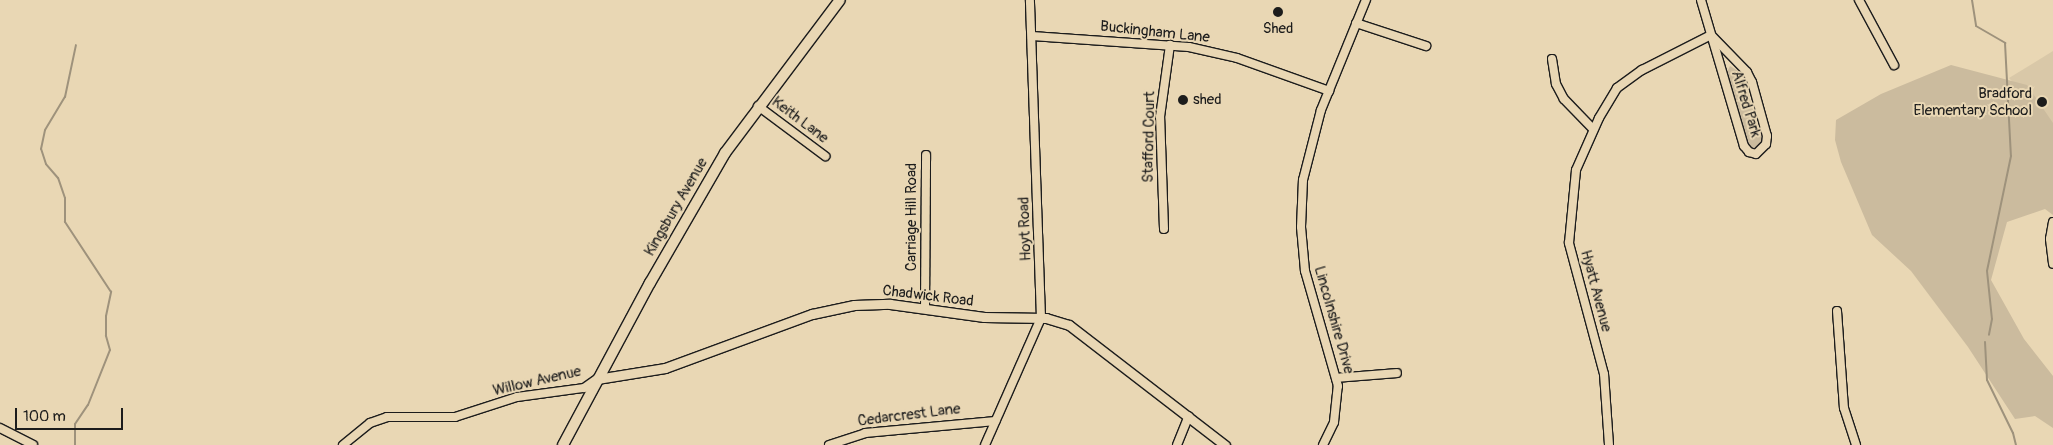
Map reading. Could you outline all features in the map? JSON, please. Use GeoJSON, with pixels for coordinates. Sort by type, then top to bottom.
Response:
{"type":"FeatureCollection","features":[{"type":"Feature","properties":{"kind":"main road","name":"Kingsbury Avenue"},"geometry":{"type":"LineString","coordinates":[[563,445],[597,378],[700,194],[758,106],[840,0]]}},
{"type":"Feature","properties":{"kind":"street","name":"Hoyt Road"},"geometry":{"type":"LineString","coordinates":[[985,445],[1041,318],[1030,0]]}},
{"type":"Feature","properties":{"kind":"street","name":"Lincolnshire Drive"},"geometry":{"type":"LineString","coordinates":[[1323,445],[1338,407],[1336,378],[1308,290],[1301,227],[1306,160],[1328,91],[1366,0]]}},
{"type":"Feature","properties":{"kind":"street"},"geometry":{"type":"LineString","coordinates":[[1701,0],[1712,34]]}},
{"type":"Feature","properties":{"kind":"street"},"geometry":{"type":"LineString","coordinates":[[1859,0],[1894,65]]}},
{"type":"Feature","properties":{"kind":"street"},"geometry":{"type":"LineString","coordinates":[[1356,23],[1426,46]]}},
{"type":"Feature","properties":{"kind":"street","name":"Alfred Park"},"geometry":{"type":"LineString","coordinates":[[1712,34],[1742,66],[1752,82],[1767,136],[1766,144],[1756,154],[1749,152],[1744,146],[1712,34]]}},
{"type":"Feature","properties":{"kind":"street","name":"Hyatt Avenue"},"geometry":{"type":"LineString","coordinates":[[1609,445],[1604,374],[1569,243],[1576,170],[1593,129],[1617,88],[1642,70],[1712,34]]}},
{"type":"Feature","properties":{"kind":"street","name":"Buckingham Lane"},"geometry":{"type":"LineString","coordinates":[[1032,36],[1170,45],[1237,58],[1328,91]]}},
{"type":"Feature","properties":{"kind":"street","name":"Stafford Court"},"geometry":{"type":"LineString","coordinates":[[1164,230],[1160,117],[1170,45]]}},
{"type":"Feature","properties":{"kind":"street"},"geometry":{"type":"LineString","coordinates":[[1552,58],[1556,84],[1564,99],[1593,129]]}},
{"type":"Feature","properties":{"kind":"street","name":"Keith Lane"},"geometry":{"type":"LineString","coordinates":[[758,106],[825,156]]}},
{"type":"Feature","properties":{"kind":"street","name":"Carriage Hill Road"},"geometry":{"type":"LineString","coordinates":[[925,309],[926,155]]}},
{"type":"Feature","properties":{"kind":"street"},"geometry":{"type":"LineString","coordinates":[[2053,222],[2050,239],[2053,264]]}},
{"type":"Feature","properties":{"kind":"street","name":"Chadwick Road"},"geometry":{"type":"LineString","coordinates":[[597,378],[665,368],[832,308],[874,303],[984,317],[1041,318],[1069,325],[1225,445]]}},
{"type":"Feature","properties":{"kind":"street"},"geometry":{"type":"LineString","coordinates":[[1837,311],[1844,408],[1856,445]]}},
{"type":"Feature","properties":{"kind":"street"},"geometry":{"type":"LineString","coordinates":[[1336,378],[1397,373]]}},
{"type":"Feature","properties":{"kind":"street","name":"Willow Avenue"},"geometry":{"type":"LineString","coordinates":[[343,445],[370,424],[387,417],[455,417],[517,397],[584,388],[597,378]]}},
{"type":"Feature","properties":{"kind":"street"},"geometry":{"type":"LineString","coordinates":[[1177,445],[1189,416]]}},
{"type":"Feature","properties":{"kind":"street","name":"Cedarcrest Lane"},"geometry":{"type":"LineString","coordinates":[[829,445],[866,433],[994,421]]}},
{"type":"Feature","properties":{"kind":"street"},"geometry":{"type":"LineString","coordinates":[[0,428],[34,445]]}},
{"type":"Feature","properties":{"kind":"shaded area","name":"Bradford Elementary School"},"geometry":{"type":"Polygon","coordinates":[[[2053,51],[2053,126],[2009,78],[2053,51]]]}},
{"type":"Feature","properties":{"kind":"shaded area"},"geometry":{"type":"Polygon","coordinates":[[[1951,65],[2027,85],[2053,123],[2053,215],[2045,209],[2007,222],[1991,280],[2024,339],[2053,376],[2053,428],[2035,416],[2015,419],[1968,347],[1911,271],[1872,235],[1841,162],[1835,140],[1836,120],[1881,94],[1951,65]]]}},
{"type":"Feature","properties":{"kind":"shaded area"},"geometry":{"type":"Polygon","coordinates":[[[1730,66],[1738,71],[1746,86],[1762,140],[1758,148],[1753,148],[1746,141],[1727,72],[1730,66]]]}},
{"type":"Feature","properties":{"kind":"waterway"},"geometry":{"type":"LineString","coordinates":[[1972,0],[1976,26],[2005,43],[2011,156],[1987,271],[1992,319],[1989,335]]}},
{"type":"Feature","properties":{"kind":"waterway"},"geometry":{"type":"LineString","coordinates":[[75,445],[75,424],[88,405],[110,350],[106,336],[106,316],[111,292],[65,222],[65,198],[58,178],[46,164],[41,149],[45,130],[65,97],[76,45]]}},
{"type":"Feature","properties":{"kind":"waterway"},"geometry":{"type":"LineString","coordinates":[[1985,342],[1987,380],[2013,433],[2016,445]]}},
{"type":"Feature","properties":{"kind":"place","name":"Shed"},"geometry":{"type":"Point","coordinates":[1278,12]}},
{"type":"Feature","properties":{"kind":"place","name":"shed"},"geometry":{"type":"Point","coordinates":[1183,100]}},
{"type":"Feature","properties":{"kind":"place","name":"Bradford Elementary School"},"geometry":{"type":"Point","coordinates":[2042,102]}}]}
